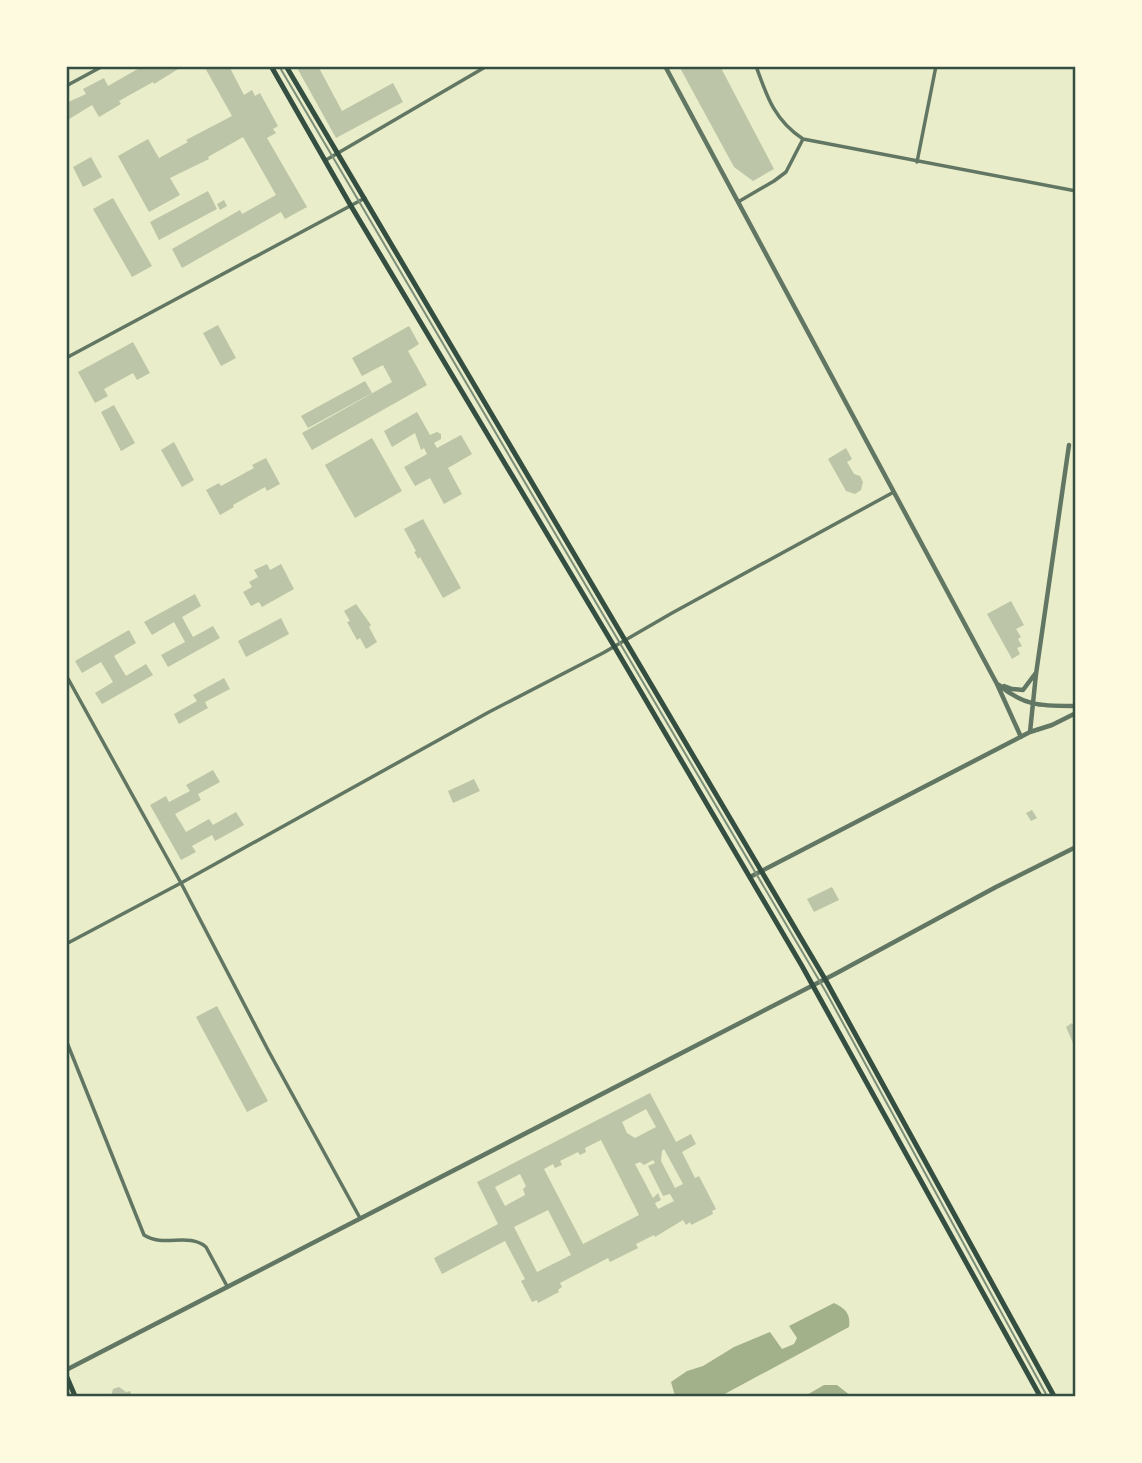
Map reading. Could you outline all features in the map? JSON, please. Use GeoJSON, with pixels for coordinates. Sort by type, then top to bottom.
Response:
{"type":"FeatureCollection","features":[{"type":"Feature","properties":{"kind":"main road"},"geometry":{"type":"LineString","coordinates":[[271,66],[351,206],[750,877],[1040,1396]]}},
{"type":"Feature","properties":{"kind":"main road"},"geometry":{"type":"LineString","coordinates":[[286,66],[825,979],[1054,1396]]}},
{"type":"Feature","properties":{"kind":"main road"},"geometry":{"type":"LineString","coordinates":[[66,1372],[75,1396]]}},
{"type":"Feature","properties":{"kind":"street"},"geometry":{"type":"LineString","coordinates":[[66,86],[103,66]]}},
{"type":"Feature","properties":{"kind":"street"},"geometry":{"type":"LineString","coordinates":[[326,161],[487,66]]}},
{"type":"Feature","properties":{"kind":"street"},"geometry":{"type":"LineString","coordinates":[[665,66],[996,682],[1021,737]]}},
{"type":"Feature","properties":{"kind":"street"},"geometry":{"type":"LineString","coordinates":[[756,66],[775,113],[791,132],[803,139],[1076,191]]}},
{"type":"Feature","properties":{"kind":"street"},"geometry":{"type":"LineString","coordinates":[[917,162],[935,68]]}},
{"type":"Feature","properties":{"kind":"street"},"geometry":{"type":"LineString","coordinates":[[738,202],[786,172],[803,139]]}},
{"type":"Feature","properties":{"kind":"street"},"geometry":{"type":"LineString","coordinates":[[66,358],[365,198]]}},
{"type":"Feature","properties":{"kind":"street"},"geometry":{"type":"LineString","coordinates":[[1030,732],[1069,445]]}},
{"type":"Feature","properties":{"kind":"street"},"geometry":{"type":"LineString","coordinates":[[66,944],[489,712],[625,641],[892,492]]}},
{"type":"Feature","properties":{"kind":"street"},"geometry":{"type":"LineString","coordinates":[[996,682],[1012,690],[1023,690],[1036,674]]}},
{"type":"Feature","properties":{"kind":"street"},"geometry":{"type":"LineString","coordinates":[[66,675],[361,1218]]}},
{"type":"Feature","properties":{"kind":"street"},"geometry":{"type":"LineString","coordinates":[[996,682],[1013,697],[1032,704],[1076,706]]}},
{"type":"Feature","properties":{"kind":"street"},"geometry":{"type":"LineString","coordinates":[[750,877],[1030,732],[1074,714]]}},
{"type":"Feature","properties":{"kind":"street"},"geometry":{"type":"LineString","coordinates":[[66,1372],[1076,846]]}},
{"type":"Feature","properties":{"kind":"street"},"geometry":{"type":"LineString","coordinates":[[66,1040],[144,1235],[151,1240],[174,1243],[186,1240],[200,1242],[206,1247],[227,1286]]}},
{"type":"Feature","properties":{"kind":"shaded area"},"geometry":{"type":"Polygon","coordinates":[[[834,1303],[846,1312],[849,1327],[721,1396],[675,1396],[671,1382],[687,1371],[703,1366],[734,1347],[770,1332],[782,1349],[794,1344],[797,1338],[789,1326],[834,1303]]]}},
{"type":"Feature","properties":{"kind":"shaded area"},"geometry":{"type":"Polygon","coordinates":[[[824,1385],[837,1385],[851,1396],[805,1396],[824,1385]]]}},
{"type":"Feature","properties":{"kind":"building"},"geometry":{"type":"Polygon","coordinates":[[[143,66],[183,66],[119,101],[121,104],[99,117],[92,105],[66,121],[66,103],[86,94],[83,89],[104,78],[108,86],[143,66]]]}},
{"type":"Feature","properties":{"kind":"building"},"geometry":{"type":"Polygon","coordinates":[[[204,66],[229,66],[244,95],[252,90],[255,96],[260,93],[278,126],[273,129],[276,133],[267,138],[307,207],[285,219],[281,212],[182,268],[172,249],[240,210],[242,214],[276,195],[243,137],[208,157],[209,159],[170,178],[180,195],[149,212],[118,156],[148,139],[159,158],[188,142],[186,140],[232,116],[204,66]]]}},
{"type":"Feature","properties":{"kind":"building"},"geometry":{"type":"Polygon","coordinates":[[[296,66],[318,66],[342,111],[393,83],[403,102],[336,138],[296,66]]]}},
{"type":"Feature","properties":{"kind":"building"},"geometry":{"type":"Polygon","coordinates":[[[679,66],[720,66],[774,169],[753,181],[734,167],[679,66]]]}},
{"type":"Feature","properties":{"kind":"building"},"geometry":{"type":"Polygon","coordinates":[[[91,157],[102,177],[83,187],[73,167],[91,157]]]}},
{"type":"Feature","properties":{"kind":"building"},"geometry":{"type":"Polygon","coordinates":[[[208,191],[217,209],[159,240],[150,222],[208,191]]]}},
{"type":"Feature","properties":{"kind":"building"},"geometry":{"type":"Polygon","coordinates":[[[113,198],[152,266],[132,277],[93,209],[113,198]]]}},
{"type":"Feature","properties":{"kind":"building"},"geometry":{"type":"Polygon","coordinates":[[[224,200],[227,206],[220,210],[217,204],[224,200]]]}},
{"type":"Feature","properties":{"kind":"building"},"geometry":{"type":"Polygon","coordinates":[[[218,325],[236,358],[221,366],[203,333],[218,325]]]}},
{"type":"Feature","properties":{"kind":"building"},"geometry":{"type":"Polygon","coordinates":[[[409,326],[419,344],[408,351],[427,385],[312,450],[302,433],[392,382],[383,365],[362,376],[352,358],[409,326]]]}},
{"type":"Feature","properties":{"kind":"building"},"geometry":{"type":"Polygon","coordinates":[[[133,342],[150,373],[137,380],[133,373],[104,389],[108,396],[95,403],[78,372],[133,342]]]}},
{"type":"Feature","properties":{"kind":"building"},"geometry":{"type":"Polygon","coordinates":[[[365,381],[372,393],[308,428],[301,416],[365,381]]]}},
{"type":"Feature","properties":{"kind":"building"},"geometry":{"type":"Polygon","coordinates":[[[114,405],[135,443],[121,451],[101,412],[114,405]]]}},
{"type":"Feature","properties":{"kind":"building"},"geometry":{"type":"Polygon","coordinates":[[[417,412],[430,435],[437,432],[441,434],[441,439],[434,443],[437,448],[461,435],[472,454],[448,468],[462,494],[444,504],[430,478],[415,486],[404,467],[427,454],[424,448],[421,450],[415,433],[392,447],[384,431],[417,412]]]}},
{"type":"Feature","properties":{"kind":"building"},"geometry":{"type":"Polygon","coordinates":[[[372,438],[402,491],[355,518],[325,465],[372,438]]]}},
{"type":"Feature","properties":{"kind":"building"},"geometry":{"type":"Polygon","coordinates":[[[174,442],[194,480],[182,487],[161,450],[174,442]]]}},
{"type":"Feature","properties":{"kind":"building"},"geometry":{"type":"Polygon","coordinates":[[[846,448],[852,459],[847,462],[863,482],[861,490],[855,494],[846,491],[828,459],[846,448]]]}},
{"type":"Feature","properties":{"kind":"building"},"geometry":{"type":"Polygon","coordinates":[[[266,458],[280,484],[267,491],[265,487],[220,515],[206,490],[219,483],[221,486],[254,468],[252,465],[266,458]]]}},
{"type":"Feature","properties":{"kind":"building"},"geometry":{"type":"Polygon","coordinates":[[[423,519],[461,588],[443,598],[420,557],[418,559],[414,552],[416,551],[404,529],[423,519]]]}},
{"type":"Feature","properties":{"kind":"building"},"geometry":{"type":"Polygon","coordinates":[[[267,564],[270,570],[281,564],[294,589],[262,607],[259,602],[251,606],[243,592],[252,587],[249,582],[258,577],[254,570],[267,564]]]}},
{"type":"Feature","properties":{"kind":"building"},"geometry":{"type":"Polygon","coordinates":[[[195,594],[201,606],[182,617],[193,637],[213,626],[220,638],[168,667],[161,655],[185,642],[174,622],[152,635],[144,622],[195,594]]]}},
{"type":"Feature","properties":{"kind":"building"},"geometry":{"type":"Polygon","coordinates":[[[1011,601],[1024,625],[1016,629],[1022,646],[1017,648],[1020,654],[1012,659],[987,614],[1011,601]]]}},
{"type":"Feature","properties":{"kind":"building"},"geometry":{"type":"Polygon","coordinates":[[[356,604],[371,625],[369,627],[377,642],[366,649],[360,638],[357,640],[344,611],[356,604]]]}},
{"type":"Feature","properties":{"kind":"building"},"geometry":{"type":"Polygon","coordinates":[[[281,618],[289,634],[246,657],[238,641],[281,618]]]}},
{"type":"Feature","properties":{"kind":"building"},"geometry":{"type":"Polygon","coordinates":[[[129,630],[136,643],[114,656],[126,676],[146,664],[153,675],[102,704],[95,693],[113,682],[101,662],[82,673],[75,661],[129,630]]]}},
{"type":"Feature","properties":{"kind":"building"},"geometry":{"type":"Polygon","coordinates":[[[224,678],[230,689],[205,702],[208,708],[179,724],[174,714],[197,701],[193,695],[224,678]]]}},
{"type":"Feature","properties":{"kind":"building"},"geometry":{"type":"Polygon","coordinates":[[[213,770],[220,782],[198,794],[201,800],[175,814],[186,832],[209,819],[213,825],[236,812],[244,825],[215,841],[212,835],[192,846],[196,852],[181,860],[150,805],[166,796],[169,802],[190,791],[186,785],[213,770]]]}},
{"type":"Feature","properties":{"kind":"building"},"geometry":{"type":"Polygon","coordinates":[[[474,779],[480,791],[453,803],[448,791],[474,779]]]}},
{"type":"Feature","properties":{"kind":"building"},"geometry":{"type":"Polygon","coordinates":[[[1032,810],[1037,818],[1031,821],[1026,813],[1032,810]]]}},
{"type":"Feature","properties":{"kind":"building"},"geometry":{"type":"Polygon","coordinates":[[[832,887],[839,900],[814,912],[807,899],[832,887]]]}},
{"type":"Feature","properties":{"kind":"building"},"geometry":{"type":"Polygon","coordinates":[[[217,1006],[268,1101],[247,1112],[196,1017],[217,1006]]]}},
{"type":"Feature","properties":{"kind":"building"},"geometry":{"type":"Polygon","coordinates":[[[1072,1023],[1076,1024],[1076,1042],[1073,1043],[1066,1027],[1072,1023]]]}},
{"type":"Feature","properties":{"kind":"building"},"geometry":{"type":"Polygon","coordinates":[[[650,1093],[676,1142],[691,1134],[696,1144],[682,1152],[695,1178],[699,1176],[716,1209],[712,1211],[713,1214],[691,1225],[690,1222],[686,1225],[683,1220],[655,1237],[654,1235],[636,1244],[638,1248],[610,1262],[608,1258],[560,1283],[562,1287],[559,1292],[538,1303],[537,1300],[532,1302],[521,1281],[525,1279],[505,1241],[442,1274],[434,1258],[498,1224],[477,1182],[650,1093]],[[646,1109],[622,1122],[627,1133],[635,1138],[656,1127],[646,1109]],[[601,1140],[585,1148],[586,1152],[580,1155],[578,1152],[560,1161],[562,1165],[555,1168],[553,1164],[544,1169],[583,1244],[639,1215],[601,1140]],[[664,1149],[661,1161],[675,1188],[683,1184],[664,1149]],[[653,1160],[644,1165],[640,1162],[635,1164],[653,1198],[658,1193],[661,1200],[655,1203],[658,1209],[674,1201],[670,1194],[663,1196],[648,1166],[655,1163],[653,1160]],[[520,1174],[495,1187],[505,1206],[525,1195],[523,1189],[526,1186],[520,1174]],[[548,1210],[514,1227],[537,1272],[571,1255],[548,1210]]]}},
{"type":"Feature","properties":{"kind":"building"},"geometry":{"type":"Polygon","coordinates":[[[119,1387],[126,1392],[130,1391],[132,1396],[111,1396],[113,1389],[119,1387]]]}},
{"type":"Feature","properties":{"kind":"tram line"},"geometry":{"type":"LineString","coordinates":[[279,66],[826,992],[1047,1396]]}},
{"type":"Feature","properties":{"kind":"tram line"},"geometry":{"type":"LineString","coordinates":[[66,1387],[70,1396]]}}]}
